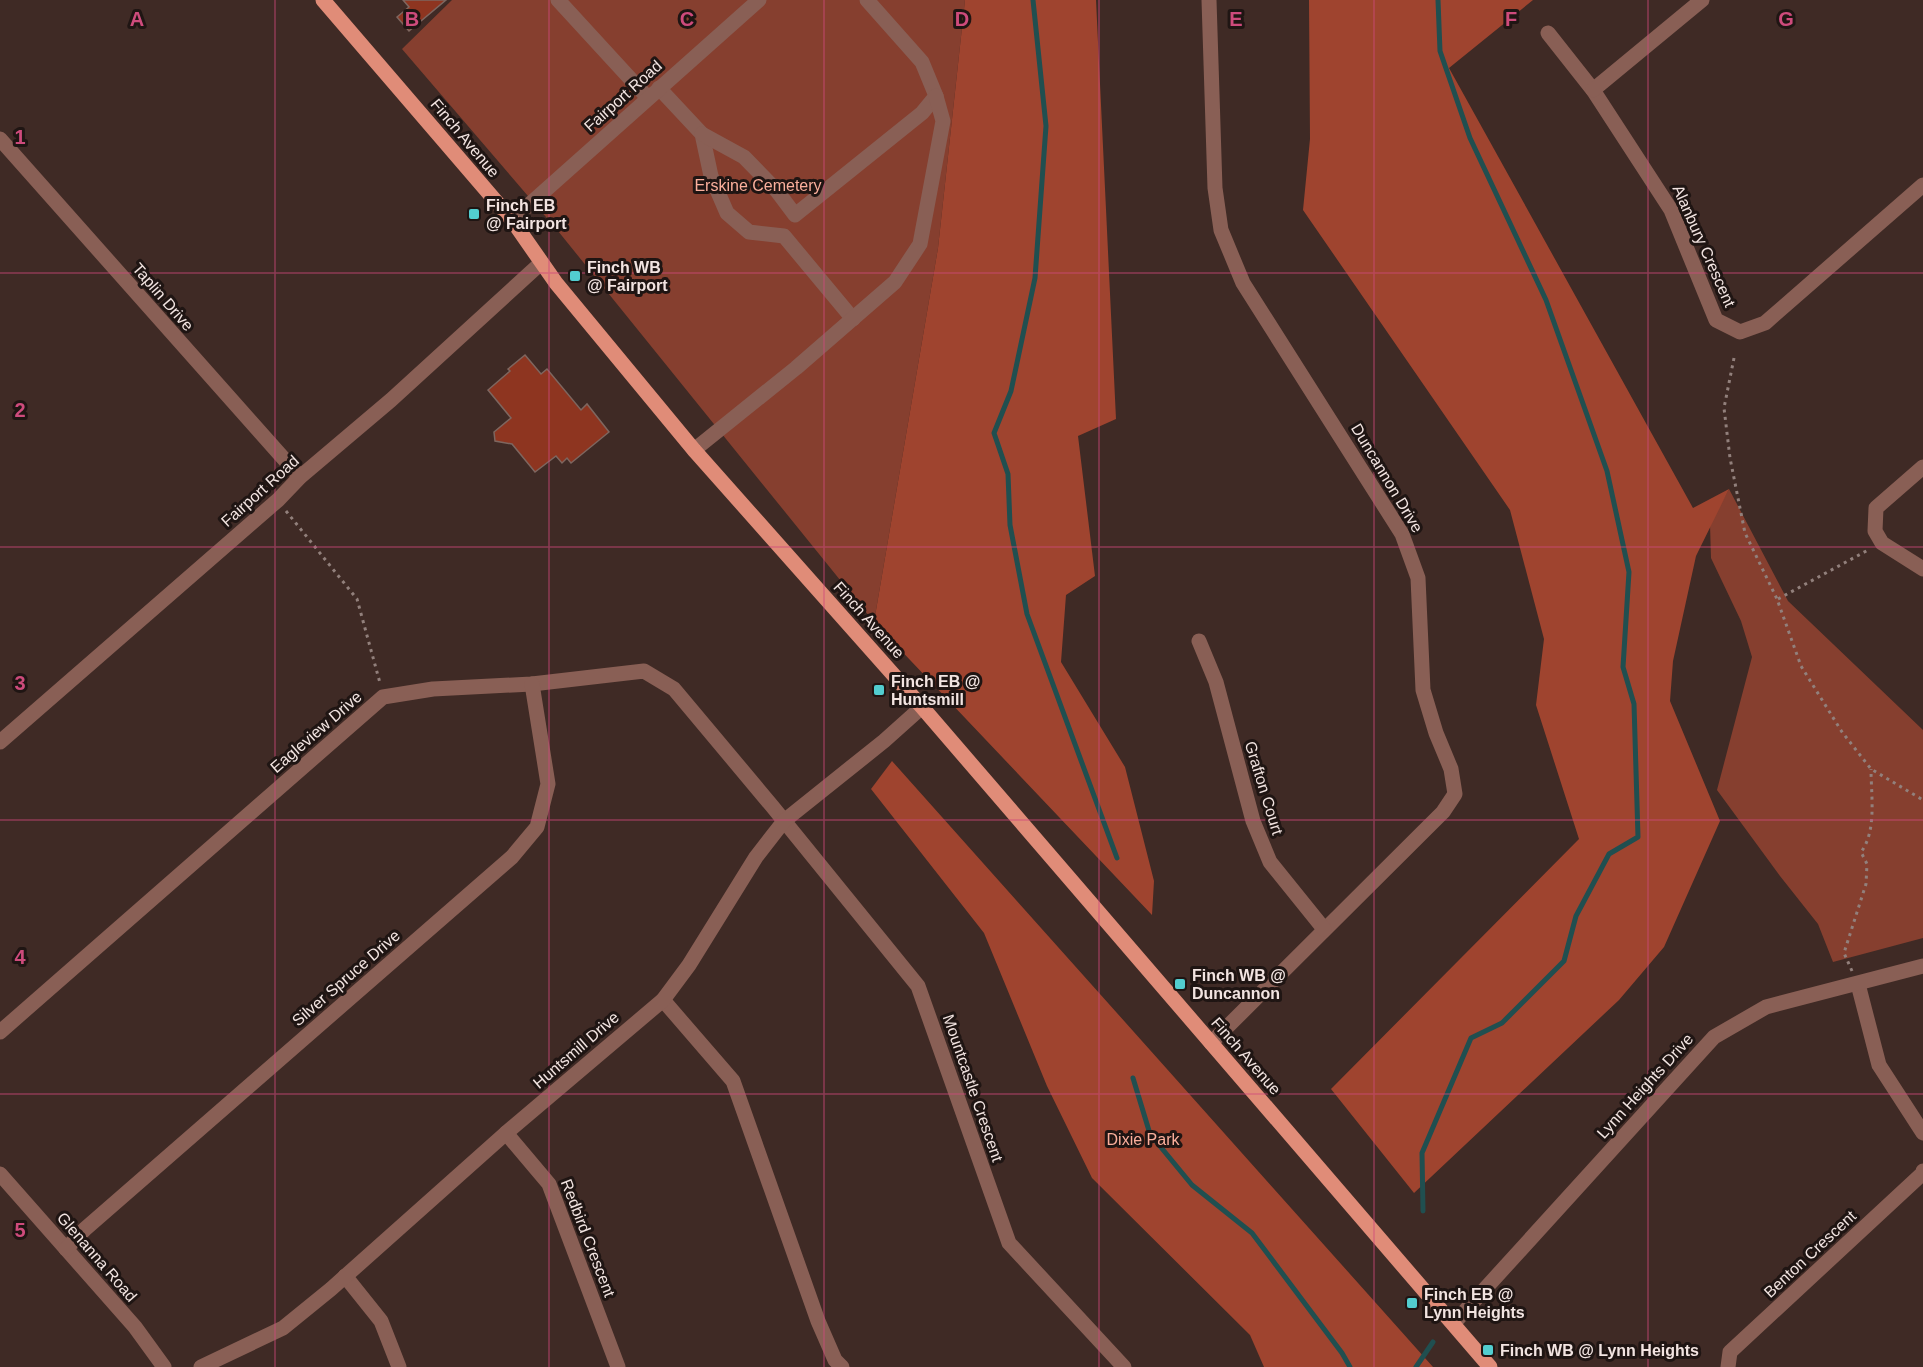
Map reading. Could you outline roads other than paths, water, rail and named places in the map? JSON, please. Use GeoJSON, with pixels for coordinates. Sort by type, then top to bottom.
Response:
{"type":"FeatureCollection","features":[{"type":"Feature","properties":{"kind":"main road","name":"Finch Avenue"},"geometry":{"type":"LineString","coordinates":[[323,0],[512,220],[541,263],[694,450],[922,707],[1490,1367]]}},
{"type":"Feature","properties":{"kind":"street"},"geometry":{"type":"LineString","coordinates":[[558,0],[654,93],[702,134],[744,157],[777,191],[795,215]]}},
{"type":"Feature","properties":{"kind":"street","name":"Fairport Road"},"geometry":{"type":"LineString","coordinates":[[512,220],[759,0]]}},
{"type":"Feature","properties":{"kind":"street"},"geometry":{"type":"LineString","coordinates":[[694,450],[796,368],[896,282],[920,244],[943,121],[922,62],[867,0]]}},
{"type":"Feature","properties":{"kind":"street","name":"Duncannon Drive"},"geometry":{"type":"LineString","coordinates":[[1209,0],[1215,188],[1221,230],[1243,283],[1402,534],[1418,578],[1423,690],[1436,733],[1451,769],[1455,794],[1443,812],[1211,1043]]}},
{"type":"Feature","properties":{"kind":"street"},"geometry":{"type":"LineString","coordinates":[[1593,90],[1702,0]]}},
{"type":"Feature","properties":{"kind":"street","name":"Alanbury Crescent"},"geometry":{"type":"LineString","coordinates":[[1548,33],[1593,90],[1671,210],[1716,320],[1740,332],[1765,323],[1923,185]]}},
{"type":"Feature","properties":{"kind":"street"},"geometry":{"type":"LineString","coordinates":[[784,236],[795,215],[922,113],[936,96]]}},
{"type":"Feature","properties":{"kind":"street"},"geometry":{"type":"LineString","coordinates":[[702,134],[711,176],[727,213],[749,232],[784,236],[853,319]]}},
{"type":"Feature","properties":{"kind":"street","name":"Taplin Drive"},"geometry":{"type":"LineString","coordinates":[[0,139],[300,477]]}},
{"type":"Feature","properties":{"kind":"street","name":"Fairport Road"},"geometry":{"type":"LineString","coordinates":[[0,742],[278,500],[300,477],[391,399],[541,263]]}},
{"type":"Feature","properties":{"kind":"street"},"geometry":{"type":"LineString","coordinates":[[1923,467],[1876,508],[1875,531],[1882,543],[1923,569]]}},
{"type":"Feature","properties":{"kind":"street","name":"Grafton Court"},"geometry":{"type":"LineString","coordinates":[[1199,641],[1216,682],[1253,821],[1270,862],[1324,929]]}},
{"type":"Feature","properties":{"kind":"street","name":"Eagleview Drive"},"geometry":{"type":"LineString","coordinates":[[0,1032],[383,697],[433,689],[532,684],[644,670],[674,689],[783,821]]}},
{"type":"Feature","properties":{"kind":"street","name":"Silver Spruce Drive"},"geometry":{"type":"LineString","coordinates":[[66,1249],[84,1229],[512,857],[537,827],[548,784],[532,684]]}},
{"type":"Feature","properties":{"kind":"street","name":"Huntsmill Drive"},"geometry":{"type":"LineString","coordinates":[[201,1367],[283,1328],[345,1276],[506,1132],[663,1000],[688,965],[756,857],[783,821],[884,741],[922,707]]}},
{"type":"Feature","properties":{"kind":"street","name":"Mountcastle Crescent"},"geometry":{"type":"LineString","coordinates":[[783,821],[918,986],[1009,1243],[1124,1367]]}},
{"type":"Feature","properties":{"kind":"street","name":"Lynn Heights Drive"},"geometry":{"type":"LineString","coordinates":[[1454,1323],[1714,1037],[1766,1007],[1923,966]]}},
{"type":"Feature","properties":{"kind":"street"},"geometry":{"type":"LineString","coordinates":[[1858,984],[1879,1065],[1923,1133]]}},
{"type":"Feature","properties":{"kind":"street"},"geometry":{"type":"LineString","coordinates":[[663,1000],[733,1082],[818,1321],[836,1360],[842,1367]]}},
{"type":"Feature","properties":{"kind":"street","name":"Redbird Crescent"},"geometry":{"type":"LineString","coordinates":[[506,1132],[549,1184],[618,1367]]}},
{"type":"Feature","properties":{"kind":"street","name":"Benton Crescent"},"geometry":{"type":"LineString","coordinates":[[1728,1367],[1730,1352],[1923,1171]]}},
{"type":"Feature","properties":{"kind":"street","name":"Glenanna Road"},"geometry":{"type":"LineString","coordinates":[[0,1174],[135,1327],[164,1367]]}},
{"type":"Feature","properties":{"kind":"street"},"geometry":{"type":"LineString","coordinates":[[345,1276],[381,1321],[399,1367]]}},
{"type":"Feature","properties":{"kind":"waterway"},"geometry":{"type":"LineString","coordinates":[[1033,0],[1046,126],[1035,278],[1011,391],[994,433],[1008,474],[1010,525],[1027,614],[1117,858]]}},
{"type":"Feature","properties":{"kind":"waterway"},"geometry":{"type":"LineString","coordinates":[[1423,1211],[1422,1153],[1471,1038],[1502,1023],[1564,961],[1576,916],[1609,854],[1638,837],[1634,704],[1623,667],[1629,572],[1607,471],[1546,300],[1470,138],[1440,51],[1438,0]]}},
{"type":"Feature","properties":{"kind":"waterway"},"geometry":{"type":"LineString","coordinates":[[1133,1078],[1150,1134],[1192,1185],[1252,1233],[1342,1353],[1350,1367]]}},
{"type":"Feature","properties":{"kind":"waterway"},"geometry":{"type":"LineString","coordinates":[[1416,1367],[1433,1342]]}},
{"type":"Feature","properties":{"kind":"place","name":"Finch EB @ Fairport"},"geometry":{"type":"Point","coordinates":[474,214]}},
{"type":"Feature","properties":{"kind":"place","name":"Finch WB @ Fairport"},"geometry":{"type":"Point","coordinates":[575,276]}},
{"type":"Feature","properties":{"kind":"place","name":"Finch EB @ Huntsmill"},"geometry":{"type":"Point","coordinates":[879,690]}},
{"type":"Feature","properties":{"kind":"place","name":"Finch WB @ Duncannon"},"geometry":{"type":"Point","coordinates":[1180,984]}},
{"type":"Feature","properties":{"kind":"place","name":"Finch EB @ Lynn Heights"},"geometry":{"type":"Point","coordinates":[1412,1303]}},
{"type":"Feature","properties":{"kind":"place","name":"Finch WB @ Lynn Heights"},"geometry":{"type":"Point","coordinates":[1488,1350]}},
{"type":"Feature","properties":{"kind":"park label","name":"Erskine Cemetery"},"geometry":{"type":"Point","coordinates":[758,185]}},
{"type":"Feature","properties":{"kind":"park label","name":"Dixie Park"},"geometry":{"type":"Point","coordinates":[1143,1139]}}]}
